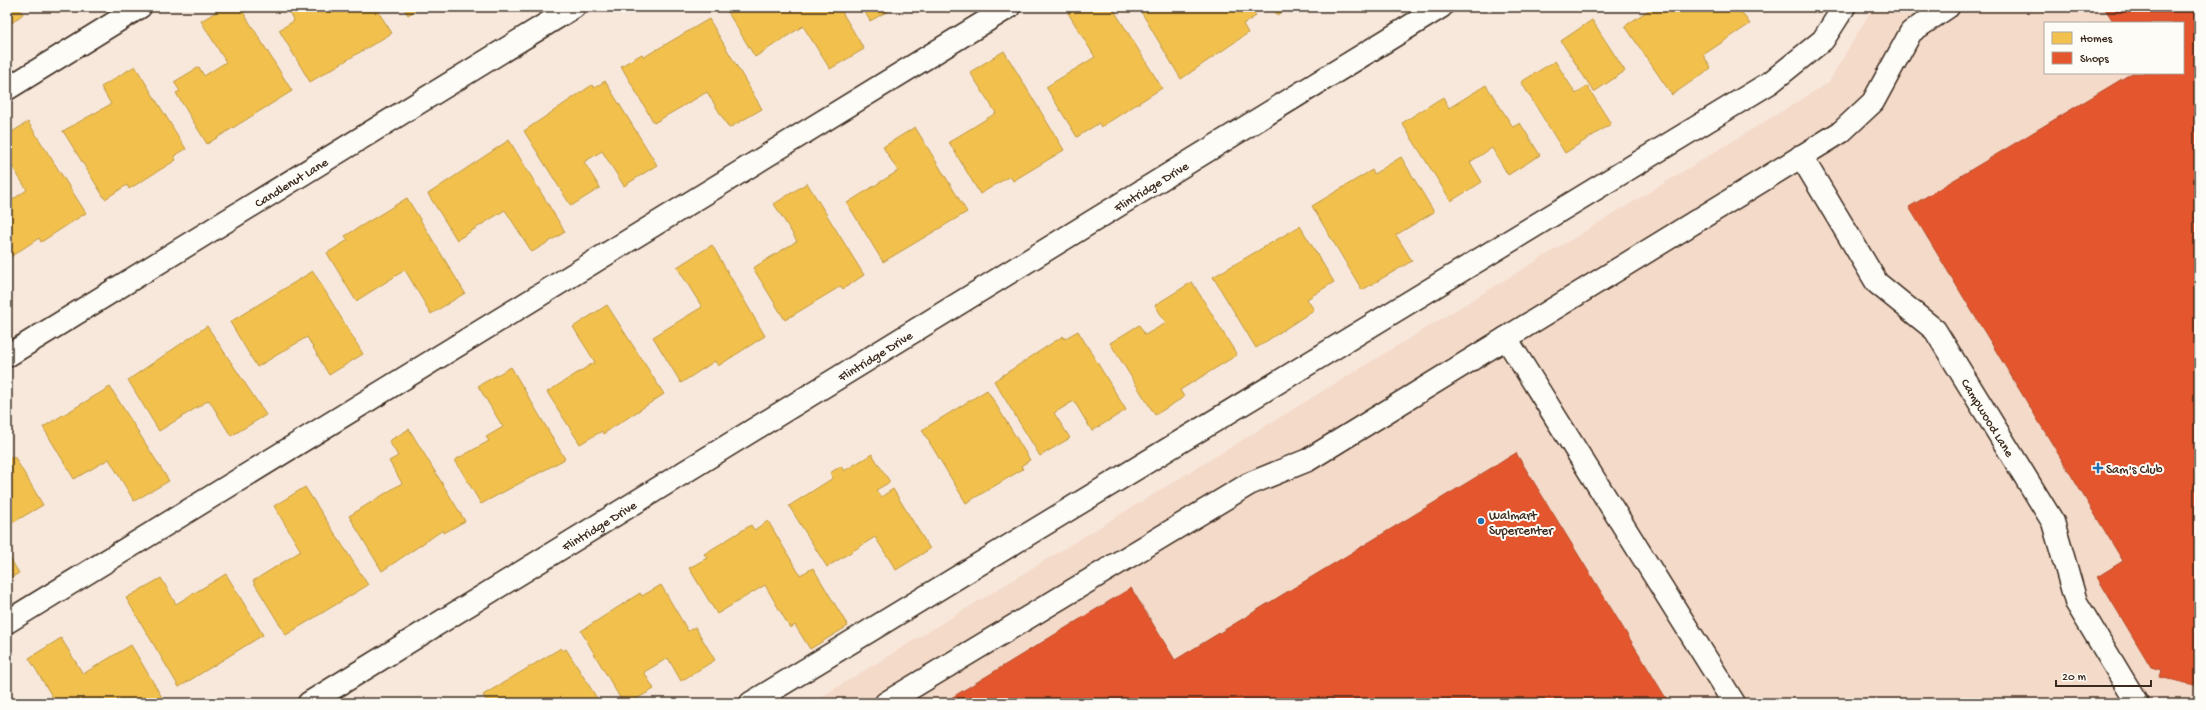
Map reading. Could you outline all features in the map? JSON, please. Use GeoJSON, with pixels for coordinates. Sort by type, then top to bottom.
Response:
{"type":"FeatureCollection","features":[{"type":"Feature","properties":{"kind":"street"},"geometry":{"type":"LineString","coordinates":[[7,89],[140,7]]}},
{"type":"Feature","properties":{"kind":"street","name":"Candlenut Lane"},"geometry":{"type":"LineString","coordinates":[[7,356],[574,7]]}},
{"type":"Feature","properties":{"kind":"street"},"geometry":{"type":"LineString","coordinates":[[7,622],[1009,7]]}},
{"type":"Feature","properties":{"kind":"street","name":"Flintridge Drive"},"geometry":{"type":"LineString","coordinates":[[308,703],[1441,7]]}},
{"type":"Feature","properties":{"kind":"street"},"geometry":{"type":"LineString","coordinates":[[752,703],[1771,82],[1823,40],[1844,7]]}},
{"type":"Feature","properties":{"kind":"street"},"geometry":{"type":"LineString","coordinates":[[886,703],[1249,484],[1308,460],[1841,132],[1873,102],[1911,32],[1948,7]]}},
{"type":"Feature","properties":{"kind":"street","name":"Campwood Lane"},"geometry":{"type":"LineString","coordinates":[[1801,156],[1877,283],[1935,330],[2053,522],[2076,602],[2137,703]]}},
{"type":"Feature","properties":{"kind":"street"},"geometry":{"type":"LineString","coordinates":[[1506,338],[1734,703]]}},
{"type":"Feature","properties":{"kind":"shaded area"},"geometry":{"type":"Polygon","coordinates":[[[1873,7],[2199,7],[2199,703],[811,703],[1828,83],[1873,7]]]}},
{"type":"Feature","properties":{"kind":"building: Homes"},"geometry":{"type":"Polygon","coordinates":[[[7,7],[18,7],[23,14],[7,27],[7,7]]]}},
{"type":"Feature","properties":{"kind":"building: Homes"},"geometry":{"type":"Polygon","coordinates":[[[224,7],[240,7],[292,91],[207,144],[176,93],[180,91],[174,82],[199,67],[204,76],[226,62],[201,21],[224,7]]]}},
{"type":"Feature","properties":{"kind":"building: Homes"},"geometry":{"type":"Polygon","coordinates":[[[286,7],[375,7],[392,33],[310,82],[279,30],[294,21],[286,7]]]}},
{"type":"Feature","properties":{"kind":"building: Homes"},"geometry":{"type":"Polygon","coordinates":[[[403,7],[421,7],[408,15],[403,7]]]}},
{"type":"Feature","properties":{"kind":"building: Homes"},"geometry":{"type":"Polygon","coordinates":[[[732,7],[839,7],[864,49],[830,69],[803,26],[755,57],[727,11],[732,7]]]}},
{"type":"Feature","properties":{"kind":"building: Homes"},"geometry":{"type":"Polygon","coordinates":[[[862,7],[895,7],[870,21],[862,7]]]}},
{"type":"Feature","properties":{"kind":"building: Homes"},"geometry":{"type":"Polygon","coordinates":[[[1078,7],[1112,7],[1162,88],[1101,127],[1099,123],[1077,137],[1046,87],[1095,57],[1068,13],[1078,7]]]}},
{"type":"Feature","properties":{"kind":"building: Homes"},"geometry":{"type":"Polygon","coordinates":[[[1145,7],[1250,7],[1256,16],[1243,24],[1248,33],[1181,79],[1140,10],[1145,7]]]}},
{"type":"Feature","properties":{"kind":"building: Homes"},"geometry":{"type":"Polygon","coordinates":[[[1272,7],[1290,7],[1277,15],[1272,7]]]}},
{"type":"Feature","properties":{"kind":"building: Homes"},"geometry":{"type":"Polygon","coordinates":[[[1290,7],[1300,7],[1293,12],[1290,7]]]}},
{"type":"Feature","properties":{"kind":"building: Homes"},"geometry":{"type":"Polygon","coordinates":[[[1653,7],[1738,7],[1750,24],[1703,55],[1711,68],[1672,95],[1625,26],[1653,7]]]}},
{"type":"Feature","properties":{"kind":"building: Homes"},"geometry":{"type":"Polygon","coordinates":[[[709,19],[762,109],[729,128],[707,92],[654,123],[621,66],[642,54],[644,57],[709,19]]]}},
{"type":"Feature","properties":{"kind":"building: Homes"},"geometry":{"type":"Polygon","coordinates":[[[1592,20],[1625,71],[1594,92],[1561,41],[1592,20]]]}},
{"type":"Feature","properties":{"kind":"building: Homes"},"geometry":{"type":"Polygon","coordinates":[[[1004,51],[1064,150],[1013,181],[1010,176],[980,194],[949,142],[996,113],[970,72],[1004,51]]]}},
{"type":"Feature","properties":{"kind":"building: Homes"},"geometry":{"type":"Polygon","coordinates":[[[1555,61],[1576,94],[1587,86],[1611,124],[1565,153],[1521,82],[1555,61]]]}},
{"type":"Feature","properties":{"kind":"building: Homes"},"geometry":{"type":"Polygon","coordinates":[[[135,66],[186,149],[174,156],[176,160],[129,189],[127,185],[105,199],[63,131],[111,104],[101,87],[135,66]]]}},
{"type":"Feature","properties":{"kind":"building: Homes"},"geometry":{"type":"Polygon","coordinates":[[[605,81],[657,165],[624,186],[602,151],[584,162],[600,188],[571,206],[524,131],[592,85],[594,88],[605,81]]]}},
{"type":"Feature","properties":{"kind":"building: Homes"},"geometry":{"type":"Polygon","coordinates":[[[1486,85],[1513,127],[1520,123],[1540,155],[1508,175],[1492,148],[1470,162],[1482,182],[1451,201],[1402,123],[1443,97],[1449,108],[1486,85]]]}},
{"type":"Feature","properties":{"kind":"building: Homes"},"geometry":{"type":"Polygon","coordinates":[[[28,122],[86,213],[41,242],[39,238],[7,259],[7,203],[27,190],[7,158],[7,135],[28,122]]]}},
{"type":"Feature","properties":{"kind":"building: Homes"},"geometry":{"type":"Polygon","coordinates":[[[915,127],[967,212],[883,262],[847,203],[898,171],[883,147],[915,127]]]}},
{"type":"Feature","properties":{"kind":"building: Homes"},"geometry":{"type":"Polygon","coordinates":[[[509,140],[565,232],[532,252],[505,210],[457,240],[428,194],[509,140]]]}},
{"type":"Feature","properties":{"kind":"building: Homes"},"geometry":{"type":"Polygon","coordinates":[[[1401,157],[1434,212],[1396,235],[1412,261],[1362,290],[1312,206],[1372,170],[1374,174],[1401,157]]]}},
{"type":"Feature","properties":{"kind":"building: Homes"},"geometry":{"type":"Polygon","coordinates":[[[807,183],[864,275],[843,289],[841,286],[785,320],[753,268],[797,241],[774,204],[807,183]]]}},
{"type":"Feature","properties":{"kind":"building: Homes"},"geometry":{"type":"Polygon","coordinates":[[[407,198],[465,293],[431,314],[405,270],[356,301],[327,253],[348,240],[345,236],[407,198]]]}},
{"type":"Feature","properties":{"kind":"building: Homes"},"geometry":{"type":"Polygon","coordinates":[[[1300,226],[1334,282],[1307,299],[1314,310],[1256,348],[1213,277],[1300,226]]]}},
{"type":"Feature","properties":{"kind":"building: Homes"},"geometry":{"type":"Polygon","coordinates":[[[712,245],[765,336],[718,366],[715,361],[681,383],[653,337],[702,307],[677,267],[712,245]]]}},
{"type":"Feature","properties":{"kind":"building: Homes"},"geometry":{"type":"Polygon","coordinates":[[[313,271],[363,354],[329,375],[307,337],[257,367],[230,322],[313,271]]]}},
{"type":"Feature","properties":{"kind":"building: Homes"},"geometry":{"type":"Polygon","coordinates":[[[1192,282],[1237,355],[1180,390],[1184,397],[1155,415],[1110,343],[1139,325],[1145,335],[1166,323],[1155,305],[1192,282]]]}},
{"type":"Feature","properties":{"kind":"building: Homes"},"geometry":{"type":"Polygon","coordinates":[[[607,305],[664,394],[603,434],[602,431],[580,444],[547,392],[595,362],[573,327],[607,305]]]}},
{"type":"Feature","properties":{"kind":"building: Homes"},"geometry":{"type":"Polygon","coordinates":[[[207,326],[266,415],[231,436],[209,400],[159,431],[128,380],[207,326]]]}},
{"type":"Feature","properties":{"kind":"building: Homes"},"geometry":{"type":"Polygon","coordinates":[[[1078,331],[1126,410],[1092,431],[1074,401],[1054,413],[1070,438],[1040,456],[994,381],[1063,336],[1064,339],[1078,331]]]}},
{"type":"Feature","properties":{"kind":"building: Homes"},"geometry":{"type":"Polygon","coordinates":[[[511,367],[565,459],[481,504],[455,460],[489,441],[486,437],[503,427],[478,386],[511,367]]]}},
{"type":"Feature","properties":{"kind":"building: Homes"},"geometry":{"type":"Polygon","coordinates":[[[110,387],[169,481],[134,501],[109,459],[74,479],[43,427],[110,387]]]}},
{"type":"Feature","properties":{"kind":"building: Homes"},"geometry":{"type":"Polygon","coordinates":[[[987,390],[1030,460],[1021,466],[1023,469],[966,503],[922,430],[987,390]]]}},
{"type":"Feature","properties":{"kind":"building: Homes"},"geometry":{"type":"Polygon","coordinates":[[[409,429],[465,521],[444,533],[443,530],[382,571],[349,516],[402,483],[389,461],[398,456],[389,441],[409,429]]]}},
{"type":"Feature","properties":{"kind":"building: Homes"},"geometry":{"type":"Polygon","coordinates":[[[872,454],[890,482],[876,490],[881,497],[893,489],[930,549],[896,570],[875,537],[827,567],[789,506],[833,478],[830,473],[841,466],[844,471],[872,454]]]}},
{"type":"Feature","properties":{"kind":"building: Homes"},"geometry":{"type":"Polygon","coordinates":[[[14,456],[43,505],[7,526],[7,460],[14,456]]]}},
{"type":"Feature","properties":{"kind":"building: Homes"},"geometry":{"type":"Polygon","coordinates":[[[305,487],[368,585],[286,635],[253,581],[301,551],[274,506],[305,487]]]}},
{"type":"Feature","properties":{"kind":"building: Homes"},"geometry":{"type":"Polygon","coordinates":[[[768,521],[800,575],[813,568],[848,626],[810,649],[795,625],[790,628],[765,585],[717,614],[689,568],[707,558],[704,554],[751,525],[754,530],[768,521]]]}},
{"type":"Feature","properties":{"kind":"building: Homes"},"geometry":{"type":"Polygon","coordinates":[[[7,553],[19,573],[7,580],[7,553]]]}},
{"type":"Feature","properties":{"kind":"building: Homes"},"geometry":{"type":"Polygon","coordinates":[[[226,574],[263,635],[179,687],[126,598],[161,578],[176,604],[226,574]]]}},
{"type":"Feature","properties":{"kind":"building: Homes"},"geometry":{"type":"Polygon","coordinates":[[[661,585],[688,631],[695,627],[715,660],[681,681],[668,658],[644,672],[654,689],[629,703],[623,703],[581,631],[640,593],[642,596],[661,585]]]}},
{"type":"Feature","properties":{"kind":"building: Homes"},"geometry":{"type":"Polygon","coordinates":[[[61,638],[83,674],[131,645],[163,699],[156,703],[56,703],[29,658],[61,638]]]}},
{"type":"Feature","properties":{"kind":"building: Homes"},"geometry":{"type":"Polygon","coordinates":[[[561,648],[563,651],[566,649],[600,703],[488,703],[483,695],[561,648]]]}},
{"type":"Feature","properties":{"kind":"building: Shops","name":"Sam's Club"},"geometry":{"type":"Polygon","coordinates":[[[2104,7],[2193,7],[2199,17],[2199,686],[2159,677],[2161,670],[2151,667],[2097,577],[2123,561],[1909,207],[2130,74],[2184,74],[2184,22],[2113,22],[2104,7]]]}},
{"type":"Feature","properties":{"kind":"building: Shops","name":"Walmart Supercenter"},"geometry":{"type":"Polygon","coordinates":[[[1516,453],[1669,703],[954,703],[951,698],[1131,588],[1175,660],[1516,453]]]}},
{"type":"Feature","properties":{"kind":"place","name":"Sam's Club"},"geometry":{"type":"Point","coordinates":[2098,468]}},
{"type":"Feature","properties":{"kind":"place","name":"Walmart Supercenter"},"geometry":{"type":"Point","coordinates":[1481,521]}}]}
